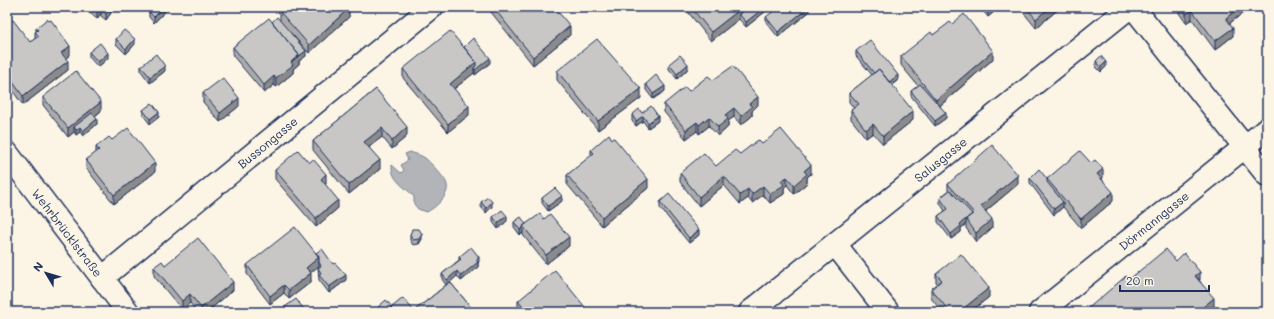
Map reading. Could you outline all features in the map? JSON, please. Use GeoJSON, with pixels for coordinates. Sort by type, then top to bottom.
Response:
{"type":"FeatureCollection","features":[{"type":"Feature","properties":{"kind":"street","name":"Bussongasse"},"geometry":{"type":"LineString","coordinates":[[102,278],[432,7]]}},
{"type":"Feature","properties":{"kind":"street","name":"Salusgasse"},"geometry":{"type":"LineString","coordinates":[[750,312],[1132,7],[1267,174]]}},
{"type":"Feature","properties":{"kind":"street","name":"Dörmanngasse"},"geometry":{"type":"LineString","coordinates":[[1040,312],[1267,129]]}},
{"type":"Feature","properties":{"kind":"street","name":"Wehrbrücklstraße"},"geometry":{"type":"LineString","coordinates":[[7,153],[128,312]]}},
{"type":"Feature","properties":{"kind":"street"},"geometry":{"type":"LineString","coordinates":[[835,244],[888,312]]}},
{"type":"Feature","properties":{"kind":"shaded area"},"geometry":{"type":"Polygon","coordinates":[[[410,152],[425,158],[440,173],[446,182],[447,191],[442,200],[427,212],[418,209],[414,204],[414,197],[399,183],[392,171],[392,165],[401,173],[404,170],[401,165],[408,160],[405,154],[410,152]]]}},
{"type":"Feature","properties":{"kind":"building"},"geometry":{"type":"Polygon","coordinates":[[[104,7],[111,7],[106,14],[101,10],[104,7]]]}},
{"type":"Feature","properties":{"kind":"building"},"geometry":{"type":"Polygon","coordinates":[[[153,7],[164,7],[154,17],[149,12],[153,7]]]}},
{"type":"Feature","properties":{"kind":"building"},"geometry":{"type":"Polygon","coordinates":[[[285,7],[349,8],[309,45],[280,12],[285,7]]]}},
{"type":"Feature","properties":{"kind":"building"},"geometry":{"type":"Polygon","coordinates":[[[493,7],[554,7],[570,26],[533,57],[493,7]]]}},
{"type":"Feature","properties":{"kind":"building"},"geometry":{"type":"Polygon","coordinates":[[[691,7],[743,7],[711,32],[691,7]]]}},
{"type":"Feature","properties":{"kind":"building"},"geometry":{"type":"Polygon","coordinates":[[[748,7],[765,7],[746,22],[739,14],[748,7]]]}},
{"type":"Feature","properties":{"kind":"building"},"geometry":{"type":"Polygon","coordinates":[[[779,7],[809,7],[778,32],[766,17],[779,7]]]}},
{"type":"Feature","properties":{"kind":"building"},"geometry":{"type":"Polygon","coordinates":[[[984,7],[993,7],[988,12],[984,7]]]}},
{"type":"Feature","properties":{"kind":"building"},"geometry":{"type":"Polygon","coordinates":[[[1026,7],[1050,7],[1036,19],[1026,7]]]}},
{"type":"Feature","properties":{"kind":"building"},"geometry":{"type":"Polygon","coordinates":[[[1181,7],[1240,7],[1226,18],[1233,28],[1215,41],[1192,10],[1186,14],[1181,7]]]}},
{"type":"Feature","properties":{"kind":"building"},"geometry":{"type":"Polygon","coordinates":[[[964,14],[993,51],[936,100],[901,56],[931,32],[933,35],[950,22],[952,24],[964,14]]]}},
{"type":"Feature","properties":{"kind":"building"},"geometry":{"type":"Polygon","coordinates":[[[277,17],[306,51],[299,56],[272,22],[277,17]]]}},
{"type":"Feature","properties":{"kind":"building"},"geometry":{"type":"Polygon","coordinates":[[[269,18],[299,55],[291,62],[293,65],[276,78],[274,76],[264,85],[233,47],[269,18]]]}},
{"type":"Feature","properties":{"kind":"building"},"geometry":{"type":"Polygon","coordinates":[[[47,19],[49,21],[51,20],[70,46],[61,53],[68,61],[23,96],[9,77],[7,79],[7,25],[13,20],[30,42],[39,36],[35,32],[38,30],[36,28],[47,19]]]}},
{"type":"Feature","properties":{"kind":"building"},"geometry":{"type":"Polygon","coordinates":[[[124,30],[135,39],[126,49],[116,39],[124,30]]]}},
{"type":"Feature","properties":{"kind":"building"},"geometry":{"type":"Polygon","coordinates":[[[450,31],[476,62],[450,84],[469,106],[448,124],[403,69],[450,31]]]}},
{"type":"Feature","properties":{"kind":"building"},"geometry":{"type":"Polygon","coordinates":[[[473,38],[490,58],[475,70],[474,68],[476,66],[476,62],[464,47],[473,38]]]}},
{"type":"Feature","properties":{"kind":"building"},"geometry":{"type":"Polygon","coordinates":[[[597,39],[641,89],[598,121],[557,71],[597,39]]]}},
{"type":"Feature","properties":{"kind":"building"},"geometry":{"type":"Polygon","coordinates":[[[870,40],[898,75],[889,82],[879,69],[874,73],[856,51],[870,40]]]}},
{"type":"Feature","properties":{"kind":"building"},"geometry":{"type":"Polygon","coordinates":[[[100,43],[108,53],[98,62],[89,52],[100,43]]]}},
{"type":"Feature","properties":{"kind":"building"},"geometry":{"type":"Polygon","coordinates":[[[156,54],[165,66],[150,77],[141,66],[156,54]]]}},
{"type":"Feature","properties":{"kind":"building"},"geometry":{"type":"Polygon","coordinates":[[[680,55],[688,64],[677,74],[669,64],[680,55]]]}},
{"type":"Feature","properties":{"kind":"building"},"geometry":{"type":"Polygon","coordinates":[[[1101,56],[1106,62],[1101,67],[1096,61],[1101,56]]]}},
{"type":"Feature","properties":{"kind":"building"},"geometry":{"type":"Polygon","coordinates":[[[733,66],[758,97],[749,104],[752,107],[741,116],[734,108],[725,115],[728,119],[718,127],[709,117],[699,125],[697,122],[686,130],[664,104],[685,87],[689,91],[708,76],[713,80],[733,66]]]}},
{"type":"Feature","properties":{"kind":"building"},"geometry":{"type":"Polygon","coordinates":[[[879,69],[913,111],[883,136],[873,124],[866,130],[851,110],[859,104],[849,93],[879,69]]]}},
{"type":"Feature","properties":{"kind":"building"},"geometry":{"type":"Polygon","coordinates":[[[76,71],[101,102],[68,128],[43,97],[76,71]]]}},
{"type":"Feature","properties":{"kind":"building"},"geometry":{"type":"Polygon","coordinates":[[[656,75],[665,86],[653,94],[646,84],[656,75]]]}},
{"type":"Feature","properties":{"kind":"building"},"geometry":{"type":"Polygon","coordinates":[[[223,78],[239,98],[220,113],[203,93],[223,78]]]}},
{"type":"Feature","properties":{"kind":"building"},"geometry":{"type":"Polygon","coordinates":[[[920,84],[946,113],[935,121],[911,91],[920,84]]]}},
{"type":"Feature","properties":{"kind":"building"},"geometry":{"type":"Polygon","coordinates":[[[376,89],[407,127],[392,141],[382,128],[364,142],[380,160],[349,185],[313,141],[376,89]]]}},
{"type":"Feature","properties":{"kind":"building"},"geometry":{"type":"Polygon","coordinates":[[[152,103],[159,112],[150,119],[143,110],[152,103]]]}},
{"type":"Feature","properties":{"kind":"building"},"geometry":{"type":"Polygon","coordinates":[[[651,106],[658,116],[648,123],[643,116],[636,121],[632,115],[639,109],[642,113],[651,106]]]}},
{"type":"Feature","properties":{"kind":"building"},"geometry":{"type":"Polygon","coordinates":[[[92,113],[97,119],[83,131],[80,127],[76,130],[74,127],[92,113]]]}},
{"type":"Feature","properties":{"kind":"building"},"geometry":{"type":"Polygon","coordinates":[[[128,128],[155,163],[114,195],[86,160],[99,150],[96,147],[109,137],[112,140],[128,128]]]}},
{"type":"Feature","properties":{"kind":"building"},"geometry":{"type":"Polygon","coordinates":[[[781,129],[811,165],[804,171],[807,174],[794,185],[787,177],[781,181],[784,185],[770,194],[763,186],[752,194],[748,189],[740,195],[724,176],[699,197],[680,173],[704,153],[716,166],[735,150],[740,154],[758,140],[762,144],[781,129]]]}},
{"type":"Feature","properties":{"kind":"building"},"geometry":{"type":"Polygon","coordinates":[[[609,134],[648,179],[602,217],[567,175],[594,153],[591,150],[609,134]]]}},
{"type":"Feature","properties":{"kind":"building"},"geometry":{"type":"Polygon","coordinates":[[[992,145],[1018,175],[981,206],[992,219],[976,233],[966,219],[974,213],[948,184],[992,145]]]}},
{"type":"Feature","properties":{"kind":"building"},"geometry":{"type":"Polygon","coordinates":[[[298,150],[309,163],[313,159],[326,174],[321,179],[338,200],[316,218],[275,170],[298,150]]]}},
{"type":"Feature","properties":{"kind":"building"},"geometry":{"type":"Polygon","coordinates":[[[1080,151],[1091,163],[1095,160],[1103,169],[1097,174],[1113,192],[1081,219],[1047,179],[1080,151]]]}},
{"type":"Feature","properties":{"kind":"building"},"geometry":{"type":"Polygon","coordinates":[[[1039,169],[1063,202],[1054,209],[1030,178],[1039,169]]]}},
{"type":"Feature","properties":{"kind":"building"},"geometry":{"type":"Polygon","coordinates":[[[555,188],[562,196],[548,206],[542,198],[555,188]]]}},
{"type":"Feature","properties":{"kind":"building"},"geometry":{"type":"Polygon","coordinates":[[[950,190],[972,214],[951,234],[938,216],[948,209],[940,198],[950,190]]]}},
{"type":"Feature","properties":{"kind":"building"},"geometry":{"type":"Polygon","coordinates":[[[669,194],[699,230],[689,238],[660,202],[669,194]]]}},
{"type":"Feature","properties":{"kind":"building"},"geometry":{"type":"Polygon","coordinates":[[[488,197],[492,202],[486,208],[481,202],[488,197]]]}},
{"type":"Feature","properties":{"kind":"building"},"geometry":{"type":"Polygon","coordinates":[[[502,210],[507,216],[498,223],[493,217],[502,210]]]}},
{"type":"Feature","properties":{"kind":"building"},"geometry":{"type":"Polygon","coordinates":[[[540,214],[544,219],[550,214],[569,237],[546,255],[523,226],[540,214]]]}},
{"type":"Feature","properties":{"kind":"building"},"geometry":{"type":"Polygon","coordinates":[[[521,217],[526,224],[520,230],[514,222],[521,217]]]}},
{"type":"Feature","properties":{"kind":"building"},"geometry":{"type":"Polygon","coordinates":[[[295,227],[319,257],[306,268],[311,273],[289,290],[284,285],[270,296],[247,265],[295,227]]]}},
{"type":"Feature","properties":{"kind":"building"},"geometry":{"type":"Polygon","coordinates":[[[412,229],[419,229],[422,234],[419,239],[413,240],[410,235],[412,229]]]}},
{"type":"Feature","properties":{"kind":"building"},"geometry":{"type":"Polygon","coordinates":[[[198,238],[233,282],[201,308],[190,294],[182,301],[154,267],[162,261],[165,265],[198,238]]]}},
{"type":"Feature","properties":{"kind":"building"},"geometry":{"type":"Polygon","coordinates":[[[471,247],[479,257],[476,260],[478,262],[461,276],[457,271],[447,280],[442,274],[461,259],[459,257],[471,247]]]}},
{"type":"Feature","properties":{"kind":"building"},"geometry":{"type":"Polygon","coordinates":[[[322,249],[333,264],[335,263],[346,275],[329,287],[319,275],[321,273],[318,268],[321,266],[319,257],[316,253],[322,249]]]}},
{"type":"Feature","properties":{"kind":"building"},"geometry":{"type":"Polygon","coordinates":[[[1166,249],[1176,261],[1184,253],[1200,272],[1195,276],[1214,298],[1197,312],[1084,312],[1126,276],[1132,283],[1134,280],[1132,277],[1166,249]]]}},
{"type":"Feature","properties":{"kind":"building"},"geometry":{"type":"Polygon","coordinates":[[[961,254],[989,288],[959,312],[950,312],[931,289],[942,280],[936,274],[961,254]]]}},
{"type":"Feature","properties":{"kind":"building"},"geometry":{"type":"Polygon","coordinates":[[[555,270],[589,312],[527,312],[518,301],[555,270]]]}},
{"type":"Feature","properties":{"kind":"building"},"geometry":{"type":"Polygon","coordinates":[[[450,282],[475,312],[386,312],[403,298],[414,311],[450,282]]]}},
{"type":"Feature","properties":{"kind":"building"},"geometry":{"type":"Polygon","coordinates":[[[296,299],[306,312],[278,312],[296,299]]]}},
{"type":"Feature","properties":{"kind":"building"},"geometry":{"type":"Polygon","coordinates":[[[386,300],[392,307],[386,312],[382,312],[378,307],[386,300]]]}}]}
